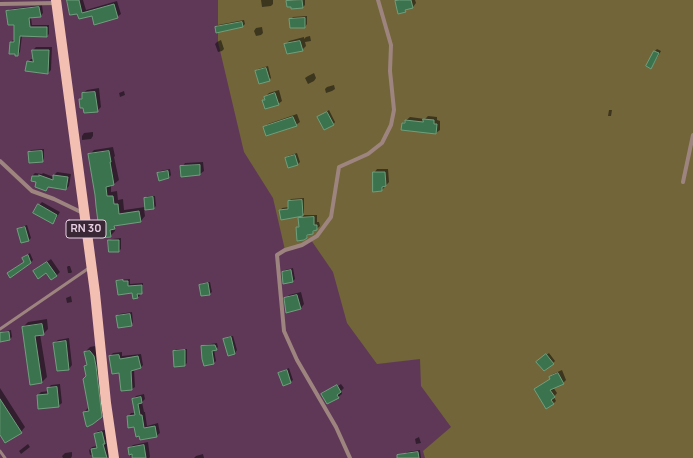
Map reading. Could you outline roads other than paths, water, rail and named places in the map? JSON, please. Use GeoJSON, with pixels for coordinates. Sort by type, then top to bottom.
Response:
{"type":"FeatureCollection","features":[{"type":"Feature","properties":{"kind":"main road","name":"RN 30"},"geometry":{"type":"LineString","coordinates":[[56,1],[95,293],[106,403],[114,458]]}},
{"type":"Feature","properties":{"kind":"street"},"geometry":{"type":"LineString","coordinates":[[350,458],[336,427],[297,360],[284,330],[278,256],[285,250],[302,245],[317,236],[331,217],[339,167],[368,154],[382,143],[391,125],[394,110],[390,71],[390,45],[378,0]]}},
{"type":"Feature","properties":{"kind":"street"},"geometry":{"type":"LineString","coordinates":[[0,4],[56,1]]}},
{"type":"Feature","properties":{"kind":"street"},"geometry":{"type":"LineString","coordinates":[[683,182],[693,135]]}},
{"type":"Feature","properties":{"kind":"street"},"geometry":{"type":"LineString","coordinates":[[0,161],[32,191],[54,199],[84,213]]}},
{"type":"Feature","properties":{"kind":"lane"},"geometry":{"type":"LineString","coordinates":[[0,329],[91,267]]}},
{"type":"Feature","properties":{"kind":"lane"},"geometry":{"type":"LineString","coordinates":[[0,451],[5,458]]}}]}
